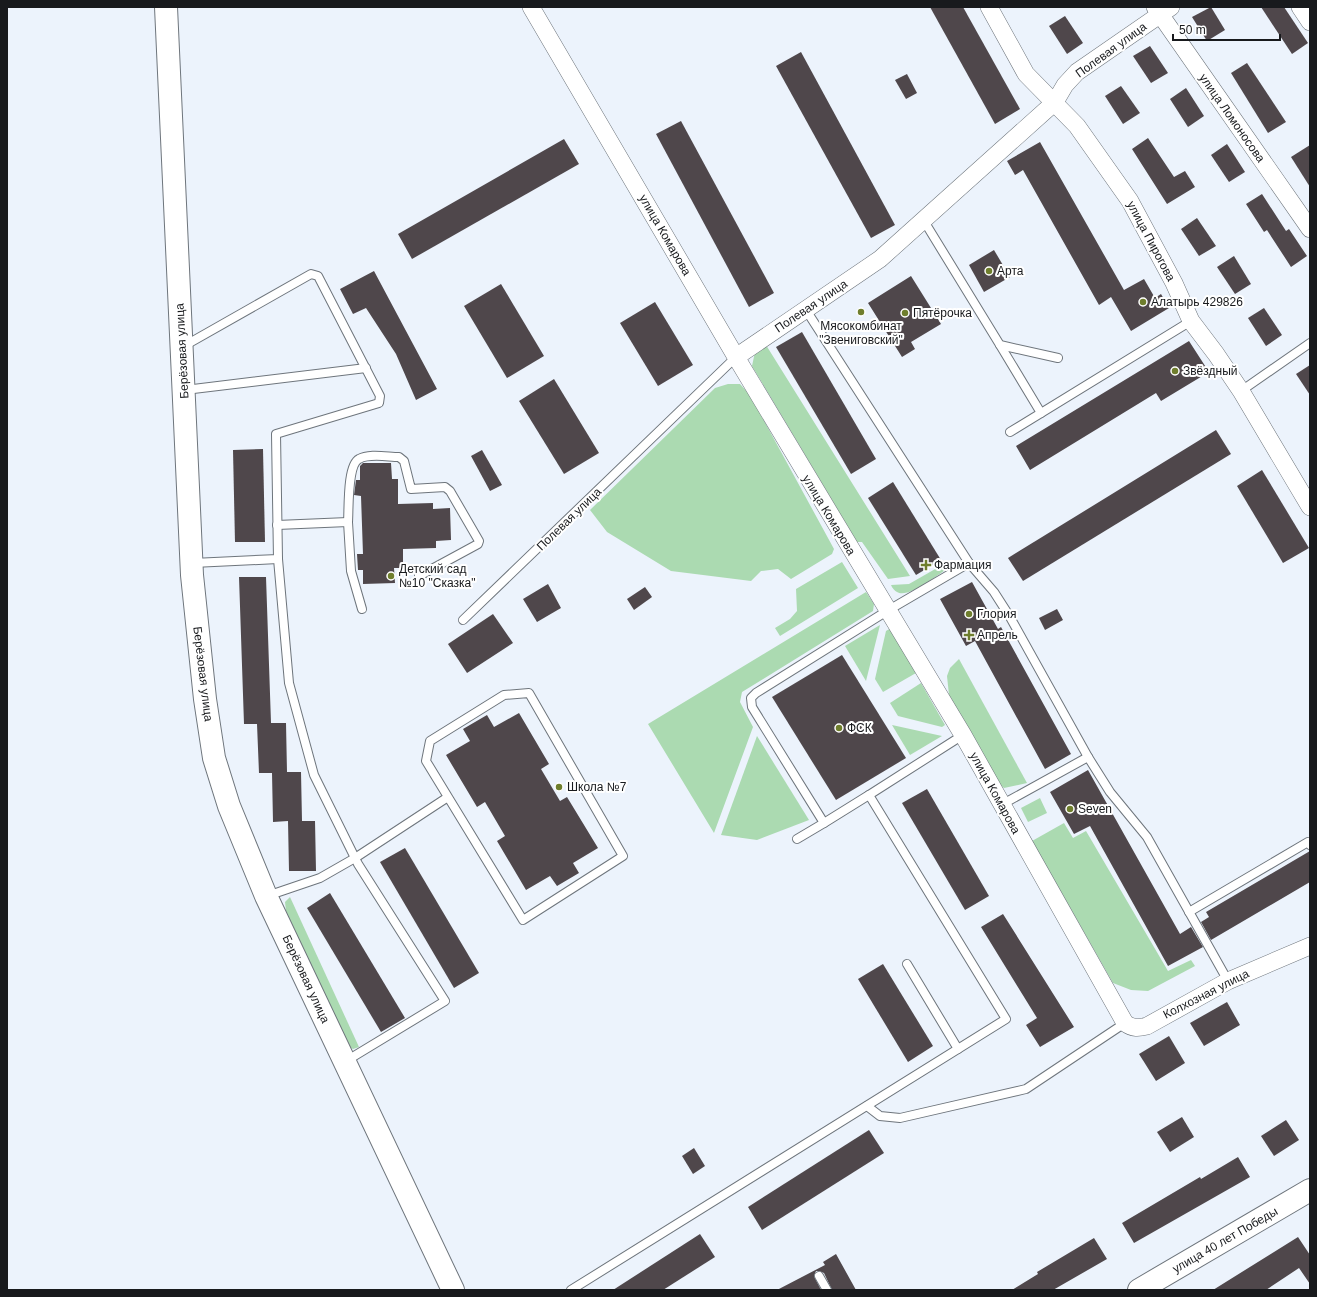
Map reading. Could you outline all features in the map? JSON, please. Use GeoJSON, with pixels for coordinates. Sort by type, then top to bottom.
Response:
{"type":"FeatureCollection","features":[{"type":"Feature","properties":{"kind":"street","name":"Берёзовая улица"},"geometry":{"type":"LineString","coordinates":[[166,7],[192,564],[204,692],[214,758],[229,806],[266,896],[453,1290]]}},
{"type":"Feature","properties":{"kind":"street","name":"улица Комарова"},"geometry":{"type":"LineString","coordinates":[[531,7],[736,357],[887,611],[963,735],[1001,805],[1126,1023]]}},
{"type":"Feature","properties":{"kind":"street","name":"улица Пирогова"},"geometry":{"type":"LineString","coordinates":[[989,7],[1026,74],[1038,88],[1055,102],[1077,126],[1130,202],[1174,283],[1191,321],[1241,391],[1310,507]]}},
{"type":"Feature","properties":{"kind":"street"},"geometry":{"type":"LineString","coordinates":[[1300,7],[1310,22]]}},
{"type":"Feature","properties":{"kind":"street","name":"Полевая улица"},"geometry":{"type":"LineString","coordinates":[[736,357],[880,259],[1055,102],[1065,85],[1077,72],[1162,10]]}},
{"type":"Feature","properties":{"kind":"street","name":"улица Ломоносова"},"geometry":{"type":"LineString","coordinates":[[1162,10],[1310,229]]}},
{"type":"Feature","properties":{"kind":"street","name":"Колхозная улица"},"geometry":{"type":"LineString","coordinates":[[1126,1023],[1130,1027],[1138,1028],[1147,1026],[1228,981],[1310,946]]}},
{"type":"Feature","properties":{"kind":"street","name":"улица 40 лет Победы"},"geometry":{"type":"LineString","coordinates":[[1140,1290],[1310,1190]]}},
{"type":"Feature","properties":{"kind":"lane"},"geometry":{"type":"LineString","coordinates":[[924,221],[1041,412]]}},
{"type":"Feature","properties":{"kind":"lane"},"geometry":{"type":"LineString","coordinates":[[182,347],[311,274],[318,276],[380,396],[379,403],[276,434],[278,559],[289,683],[314,775],[355,858],[445,1000],[345,1062]]}},
{"type":"Feature","properties":{"kind":"lane"},"geometry":{"type":"LineString","coordinates":[[806,310],[969,563],[994,592],[1010,617],[1088,757],[1110,792],[1147,837],[1228,981]]}},
{"type":"Feature","properties":{"kind":"lane"},"geometry":{"type":"LineString","coordinates":[[1010,432],[1191,321]]}},
{"type":"Feature","properties":{"kind":"lane"},"geometry":{"type":"LineString","coordinates":[[1241,391],[1310,343]]}},
{"type":"Feature","properties":{"kind":"lane"},"geometry":{"type":"LineString","coordinates":[[1000,345],[1058,358]]}},
{"type":"Feature","properties":{"kind":"lane","name":"Полевая улица"},"geometry":{"type":"LineString","coordinates":[[463,620],[736,357]]}},
{"type":"Feature","properties":{"kind":"lane"},"geometry":{"type":"LineString","coordinates":[[184,390],[366,368]]}},
{"type":"Feature","properties":{"kind":"lane"},"geometry":{"type":"LineString","coordinates":[[362,608],[351,571],[348,522],[351,475],[353,464],[358,459],[365,456],[400,457],[404,461],[411,489],[445,487],[450,491],[479,541],[478,544],[419,576]]}},
{"type":"Feature","properties":{"kind":"lane"},"geometry":{"type":"LineString","coordinates":[[277,525],[348,522]]}},
{"type":"Feature","properties":{"kind":"lane"},"geometry":{"type":"LineString","coordinates":[[192,564],[278,559]]}},
{"type":"Feature","properties":{"kind":"lane"},"geometry":{"type":"LineString","coordinates":[[824,823],[752,706],[751,698],[756,693],[887,611],[969,563]]}},
{"type":"Feature","properties":{"kind":"lane"},"geometry":{"type":"LineString","coordinates":[[529,693],[623,856],[523,920],[448,797],[426,761],[430,741],[504,695],[529,693]]}},
{"type":"Feature","properties":{"kind":"lane"},"geometry":{"type":"LineString","coordinates":[[797,839],[869,796],[963,735]]}},
{"type":"Feature","properties":{"kind":"lane"},"geometry":{"type":"LineString","coordinates":[[1001,805],[1088,757]]}},
{"type":"Feature","properties":{"kind":"lane"},"geometry":{"type":"LineString","coordinates":[[571,1290],[1006,1019],[869,796]]}},
{"type":"Feature","properties":{"kind":"lane"},"geometry":{"type":"LineString","coordinates":[[266,896],[320,878],[355,858],[448,797]]}},
{"type":"Feature","properties":{"kind":"lane"},"geometry":{"type":"LineString","coordinates":[[1189,912],[1308,842],[1310,845]]}},
{"type":"Feature","properties":{"kind":"lane"},"geometry":{"type":"LineString","coordinates":[[907,964],[958,1049]]}},
{"type":"Feature","properties":{"kind":"lane"},"geometry":{"type":"LineString","coordinates":[[867,1106],[880,1116],[900,1118],[1026,1089],[1126,1023]]}},
{"type":"Feature","properties":{"kind":"lane"},"geometry":{"type":"LineString","coordinates":[[819,1276],[827,1290]]}},
{"type":"Feature","properties":{"kind":"green space"},"geometry":{"type":"Polygon","coordinates":[[[766,345],[910,576],[888,579],[862,542],[857,542],[752,366],[755,352],[766,345]]]}},
{"type":"Feature","properties":{"kind":"green space"},"geometry":{"type":"Polygon","coordinates":[[[728,384],[740,384],[750,395],[834,549],[832,554],[791,579],[778,569],[761,571],[751,581],[671,571],[607,532],[590,510],[715,388],[728,384]]]}},
{"type":"Feature","properties":{"kind":"green space"},"geometry":{"type":"Polygon","coordinates":[[[842,562],[858,588],[780,636],[775,628],[790,619],[797,611],[796,589],[842,562]]]}},
{"type":"Feature","properties":{"kind":"green space"},"geometry":{"type":"Polygon","coordinates":[[[944,564],[947,569],[908,592],[897,592],[891,585],[909,584],[944,564]]]}},
{"type":"Feature","properties":{"kind":"green space"},"geometry":{"type":"Polygon","coordinates":[[[866,592],[874,604],[873,611],[742,692],[740,702],[753,727],[714,833],[648,724],[866,592]]]}},
{"type":"Feature","properties":{"kind":"green space"},"geometry":{"type":"Polygon","coordinates":[[[880,625],[866,681],[845,646],[880,625]]]}},
{"type":"Feature","properties":{"kind":"green space"},"geometry":{"type":"Polygon","coordinates":[[[891,628],[916,673],[883,692],[875,679],[886,631],[891,628]]]}},
{"type":"Feature","properties":{"kind":"green space"},"geometry":{"type":"Polygon","coordinates":[[[959,659],[1027,783],[1004,788],[997,782],[949,695],[947,676],[950,668],[959,659]]]}},
{"type":"Feature","properties":{"kind":"green space"},"geometry":{"type":"Polygon","coordinates":[[[921,683],[945,725],[942,727],[898,716],[890,703],[921,683]]]}},
{"type":"Feature","properties":{"kind":"green space"},"geometry":{"type":"Polygon","coordinates":[[[892,725],[942,736],[910,755],[892,725]]]}},
{"type":"Feature","properties":{"kind":"green space"},"geometry":{"type":"Polygon","coordinates":[[[757,736],[809,820],[757,840],[721,835],[757,736]]]}},
{"type":"Feature","properties":{"kind":"green space"},"geometry":{"type":"Polygon","coordinates":[[[1040,798],[1047,813],[1028,822],[1021,808],[1040,798]]]}},
{"type":"Feature","properties":{"kind":"green space"},"geometry":{"type":"Polygon","coordinates":[[[1064,823],[1073,838],[1086,831],[1168,971],[1191,960],[1195,966],[1148,991],[1131,990],[1113,983],[1032,841],[1064,823]]]}},
{"type":"Feature","properties":{"kind":"green space"},"geometry":{"type":"Polygon","coordinates":[[[290,897],[359,1047],[353,1049],[346,1045],[286,911],[285,902],[290,897]]]}},
{"type":"Feature","properties":{"kind":"building"},"geometry":{"type":"Polygon","coordinates":[[[930,7],[963,7],[1020,109],[995,124],[930,7]]]}},
{"type":"Feature","properties":{"kind":"building"},"geometry":{"type":"Polygon","coordinates":[[[1211,7],[1225,30],[1207,41],[1192,17],[1211,7]]]}},
{"type":"Feature","properties":{"kind":"building"},"geometry":{"type":"Polygon","coordinates":[[[1261,7],[1284,7],[1308,43],[1292,54],[1261,7]]]}},
{"type":"Feature","properties":{"kind":"building"},"geometry":{"type":"Polygon","coordinates":[[[1065,16],[1083,43],[1067,54],[1049,26],[1065,16]]]}},
{"type":"Feature","properties":{"kind":"building"},"geometry":{"type":"Polygon","coordinates":[[[1150,46],[1168,73],[1151,83],[1133,56],[1150,46]]]}},
{"type":"Feature","properties":{"kind":"building"},"geometry":{"type":"Polygon","coordinates":[[[801,52],[895,225],[871,238],[776,66],[801,52]]]}},
{"type":"Feature","properties":{"kind":"building"},"geometry":{"type":"Polygon","coordinates":[[[1247,63],[1286,122],[1268,133],[1231,73],[1247,63]]]}},
{"type":"Feature","properties":{"kind":"building"},"geometry":{"type":"Polygon","coordinates":[[[907,74],[917,93],[906,99],[895,80],[907,74]]]}},
{"type":"Feature","properties":{"kind":"building"},"geometry":{"type":"Polygon","coordinates":[[[1121,86],[1140,113],[1123,124],[1105,96],[1121,86]]]}},
{"type":"Feature","properties":{"kind":"building"},"geometry":{"type":"Polygon","coordinates":[[[1186,88],[1204,116],[1188,127],[1170,99],[1186,88]]]}},
{"type":"Feature","properties":{"kind":"building"},"geometry":{"type":"Polygon","coordinates":[[[681,121],[774,293],[749,307],[656,134],[681,121]]]}},
{"type":"Feature","properties":{"kind":"building"},"geometry":{"type":"Polygon","coordinates":[[[1148,138],[1174,177],[1185,171],[1195,187],[1167,204],[1132,149],[1148,138]]]}},
{"type":"Feature","properties":{"kind":"building"},"geometry":{"type":"Polygon","coordinates":[[[564,139],[579,164],[412,259],[398,234],[564,139]]]}},
{"type":"Feature","properties":{"kind":"building"},"geometry":{"type":"Polygon","coordinates":[[[1040,142],[1124,290],[1144,279],[1155,298],[1161,294],[1169,308],[1131,331],[1111,297],[1099,305],[1023,170],[1015,175],[1007,161],[1040,142]]]}},
{"type":"Feature","properties":{"kind":"building"},"geometry":{"type":"Polygon","coordinates":[[[1227,144],[1245,172],[1229,182],[1211,155],[1227,144]]]}},
{"type":"Feature","properties":{"kind":"building"},"geometry":{"type":"Polygon","coordinates":[[[1310,145],[1310,187],[1291,157],[1310,145]]]}},
{"type":"Feature","properties":{"kind":"building"},"geometry":{"type":"Polygon","coordinates":[[[1262,194],[1286,231],[1289,229],[1307,256],[1291,267],[1267,230],[1264,232],[1246,204],[1262,194]]]}},
{"type":"Feature","properties":{"kind":"building"},"geometry":{"type":"Polygon","coordinates":[[[1197,218],[1216,246],[1199,256],[1181,229],[1197,218]]]}},
{"type":"Feature","properties":{"kind":"building","name":"Арта"},"geometry":{"type":"Polygon","coordinates":[[[994,250],[1010,277],[984,292],[969,265],[994,250]]]}},
{"type":"Feature","properties":{"kind":"building"},"geometry":{"type":"Polygon","coordinates":[[[1234,256],[1251,284],[1235,294],[1217,267],[1234,256]]]}},
{"type":"Feature","properties":{"kind":"building"},"geometry":{"type":"Polygon","coordinates":[[[374,271],[437,389],[416,400],[396,354],[366,308],[353,314],[340,289],[374,271]]]}},
{"type":"Feature","properties":{"kind":"building","name":"Пятёрочка"},"geometry":{"type":"Polygon","coordinates":[[[911,276],[941,324],[911,342],[915,349],[902,357],[868,303],[911,276]]]}},
{"type":"Feature","properties":{"kind":"building"},"geometry":{"type":"Polygon","coordinates":[[[501,284],[544,356],[507,378],[464,306],[501,284]]]}},
{"type":"Feature","properties":{"kind":"building"},"geometry":{"type":"Polygon","coordinates":[[[655,302],[693,365],[658,386],[620,323],[655,302]]]}},
{"type":"Feature","properties":{"kind":"building"},"geometry":{"type":"Polygon","coordinates":[[[1264,308],[1282,335],[1266,346],[1248,318],[1264,308]]]}},
{"type":"Feature","properties":{"kind":"building"},"geometry":{"type":"Polygon","coordinates":[[[802,332],[876,459],[851,474],[776,347],[802,332]]]}},
{"type":"Feature","properties":{"kind":"building"},"geometry":{"type":"Polygon","coordinates":[[[1189,341],[1209,372],[1161,401],[1156,393],[1030,470],[1016,446],[1189,341]]]}},
{"type":"Feature","properties":{"kind":"building"},"geometry":{"type":"Polygon","coordinates":[[[1310,365],[1310,395],[1296,374],[1310,365]]]}},
{"type":"Feature","properties":{"kind":"building"},"geometry":{"type":"Polygon","coordinates":[[[554,379],[599,453],[564,474],[519,401],[554,379]]]}},
{"type":"Feature","properties":{"kind":"building"},"geometry":{"type":"Polygon","coordinates":[[[1216,430],[1231,454],[1023,581],[1008,558],[1216,430]]]}},
{"type":"Feature","properties":{"kind":"building"},"geometry":{"type":"Polygon","coordinates":[[[263,449],[265,542],[235,542],[233,450],[263,449]]]}},
{"type":"Feature","properties":{"kind":"building"},"geometry":{"type":"Polygon","coordinates":[[[482,450],[502,485],[490,491],[471,456],[482,450]]]}},
{"type":"Feature","properties":{"kind":"building"},"geometry":{"type":"Polygon","coordinates":[[[363,463],[391,463],[392,479],[398,479],[398,504],[433,503],[433,509],[450,508],[451,540],[436,541],[436,548],[403,549],[403,568],[394,568],[395,583],[363,584],[363,570],[358,570],[357,554],[363,554],[361,496],[354,495],[356,480],[360,480],[360,466],[363,463]]]}},
{"type":"Feature","properties":{"kind":"building"},"geometry":{"type":"Polygon","coordinates":[[[1262,470],[1309,548],[1283,563],[1237,486],[1262,470]]]}},
{"type":"Feature","properties":{"kind":"building"},"geometry":{"type":"Polygon","coordinates":[[[893,482],[941,560],[916,575],[868,498],[893,482]]]}},
{"type":"Feature","properties":{"kind":"building"},"geometry":{"type":"Polygon","coordinates":[[[239,577],[266,577],[271,723],[286,723],[287,772],[301,772],[302,821],[315,821],[316,871],[289,871],[288,821],[273,822],[272,773],[259,773],[257,724],[244,724],[239,577]]]}},
{"type":"Feature","properties":{"kind":"building"},"geometry":{"type":"Polygon","coordinates":[[[972,582],[998,629],[1001,627],[1071,754],[1045,769],[975,641],[966,646],[940,599],[972,582]]]}},
{"type":"Feature","properties":{"kind":"building"},"geometry":{"type":"Polygon","coordinates":[[[548,584],[561,608],[537,622],[523,599],[548,584]]]}},
{"type":"Feature","properties":{"kind":"building"},"geometry":{"type":"Polygon","coordinates":[[[645,587],[652,597],[634,610],[627,599],[645,587]]]}},
{"type":"Feature","properties":{"kind":"building"},"geometry":{"type":"Polygon","coordinates":[[[1057,609],[1063,620],[1045,630],[1039,618],[1057,609]]]}},
{"type":"Feature","properties":{"kind":"building"},"geometry":{"type":"Polygon","coordinates":[[[493,614],[513,643],[467,673],[448,644],[493,614]]]}},
{"type":"Feature","properties":{"kind":"building","name":"ФСК"},"geometry":{"type":"Polygon","coordinates":[[[842,655],[906,758],[836,800],[772,697],[842,655]]]}},
{"type":"Feature","properties":{"kind":"building"},"geometry":{"type":"Polygon","coordinates":[[[519,713],[549,764],[541,769],[560,801],[567,797],[598,848],[573,863],[579,873],[557,886],[550,876],[526,890],[497,841],[505,836],[485,802],[477,807],[446,755],[470,741],[463,729],[487,715],[494,727],[519,713]]]}},
{"type":"Feature","properties":{"kind":"building"},"geometry":{"type":"Polygon","coordinates":[[[1088,770],[1180,934],[1191,927],[1203,947],[1168,966],[1090,826],[1074,834],[1050,792],[1088,770]]]}},
{"type":"Feature","properties":{"kind":"building"},"geometry":{"type":"Polygon","coordinates":[[[927,789],[989,896],[965,910],[902,803],[927,789]]]}},
{"type":"Feature","properties":{"kind":"building"},"geometry":{"type":"Polygon","coordinates":[[[405,848],[479,973],[454,988],[380,862],[405,848]]]}},
{"type":"Feature","properties":{"kind":"building"},"geometry":{"type":"Polygon","coordinates":[[[1310,851],[1310,882],[1211,940],[1201,922],[1209,917],[1206,912],[1310,851]]]}},
{"type":"Feature","properties":{"kind":"building"},"geometry":{"type":"Polygon","coordinates":[[[330,893],[405,1018],[381,1032],[307,908],[330,893]]]}},
{"type":"Feature","properties":{"kind":"building"},"geometry":{"type":"Polygon","coordinates":[[[1003,914],[1074,1027],[1040,1047],[1026,1025],[1037,1018],[981,927],[1003,914]]]}},
{"type":"Feature","properties":{"kind":"building"},"geometry":{"type":"Polygon","coordinates":[[[883,964],[933,1046],[908,1062],[858,979],[883,964]]]}},
{"type":"Feature","properties":{"kind":"building"},"geometry":{"type":"Polygon","coordinates":[[[1227,1002],[1240,1025],[1204,1046],[1190,1023],[1227,1002]]]}},
{"type":"Feature","properties":{"kind":"building"},"geometry":{"type":"Polygon","coordinates":[[[1169,1036],[1185,1063],[1156,1081],[1139,1054],[1169,1036]]]}},
{"type":"Feature","properties":{"kind":"building"},"geometry":{"type":"Polygon","coordinates":[[[1182,1117],[1194,1137],[1170,1152],[1157,1132],[1182,1117]]]}},
{"type":"Feature","properties":{"kind":"building"},"geometry":{"type":"Polygon","coordinates":[[[1286,1120],[1299,1140],[1274,1156],[1261,1136],[1286,1120]]]}},
{"type":"Feature","properties":{"kind":"building"},"geometry":{"type":"Polygon","coordinates":[[[869,1130],[884,1153],[762,1230],[748,1207],[869,1130]]]}},
{"type":"Feature","properties":{"kind":"building"},"geometry":{"type":"Polygon","coordinates":[[[694,1148],[705,1166],[693,1174],[682,1156],[694,1148]]]}},
{"type":"Feature","properties":{"kind":"building"},"geometry":{"type":"Polygon","coordinates":[[[1238,1157],[1250,1177],[1134,1243],[1122,1223],[1200,1177],[1201,1179],[1238,1157]]]}},
{"type":"Feature","properties":{"kind":"building"},"geometry":{"type":"Polygon","coordinates":[[[700,1234],[715,1257],[663,1290],[613,1290],[700,1234]]]}},
{"type":"Feature","properties":{"kind":"building"},"geometry":{"type":"Polygon","coordinates":[[[1298,1237],[1310,1255],[1310,1284],[1299,1268],[1266,1290],[1213,1290],[1298,1237]]]}},
{"type":"Feature","properties":{"kind":"building"},"geometry":{"type":"Polygon","coordinates":[[[1094,1238],[1107,1259],[1053,1290],[1012,1290],[1038,1274],[1037,1272],[1094,1238]]]}},
{"type":"Feature","properties":{"kind":"building"},"geometry":{"type":"Polygon","coordinates":[[[836,1254],[856,1290],[832,1290],[824,1273],[816,1271],[814,1276],[821,1290],[777,1290],[825,1265],[823,1262],[836,1254]]]}},
{"type":"Feature","properties":{"kind":"place","name":"Арта"},"geometry":{"type":"Point","coordinates":[989,271]}},
{"type":"Feature","properties":{"kind":"place","name":"Алатырь 429826"},"geometry":{"type":"Point","coordinates":[1143,302]}},
{"type":"Feature","properties":{"kind":"place","name":"Мясокомбинат \"Звениговский\""},"geometry":{"type":"Point","coordinates":[861,312]}},
{"type":"Feature","properties":{"kind":"place","name":"Пятёрочка"},"geometry":{"type":"Point","coordinates":[905,313]}},
{"type":"Feature","properties":{"kind":"place","name":"Звёздный"},"geometry":{"type":"Point","coordinates":[1175,371]}},
{"type":"Feature","properties":{"kind":"place","name":"Фармация"},"geometry":{"type":"Point","coordinates":[926,565]}},
{"type":"Feature","properties":{"kind":"place","name":"Детский сад №10 \"Сказка\""},"geometry":{"type":"Point","coordinates":[391,576]}},
{"type":"Feature","properties":{"kind":"place","name":"Глория"},"geometry":{"type":"Point","coordinates":[969,614]}},
{"type":"Feature","properties":{"kind":"place","name":"Апрель"},"geometry":{"type":"Point","coordinates":[969,635]}},
{"type":"Feature","properties":{"kind":"place","name":"ФСК"},"geometry":{"type":"Point","coordinates":[839,728]}},
{"type":"Feature","properties":{"kind":"place","name":"Школа №7"},"geometry":{"type":"Point","coordinates":[559,787]}},
{"type":"Feature","properties":{"kind":"place","name":"Seven"},"geometry":{"type":"Point","coordinates":[1070,809]}}]}
